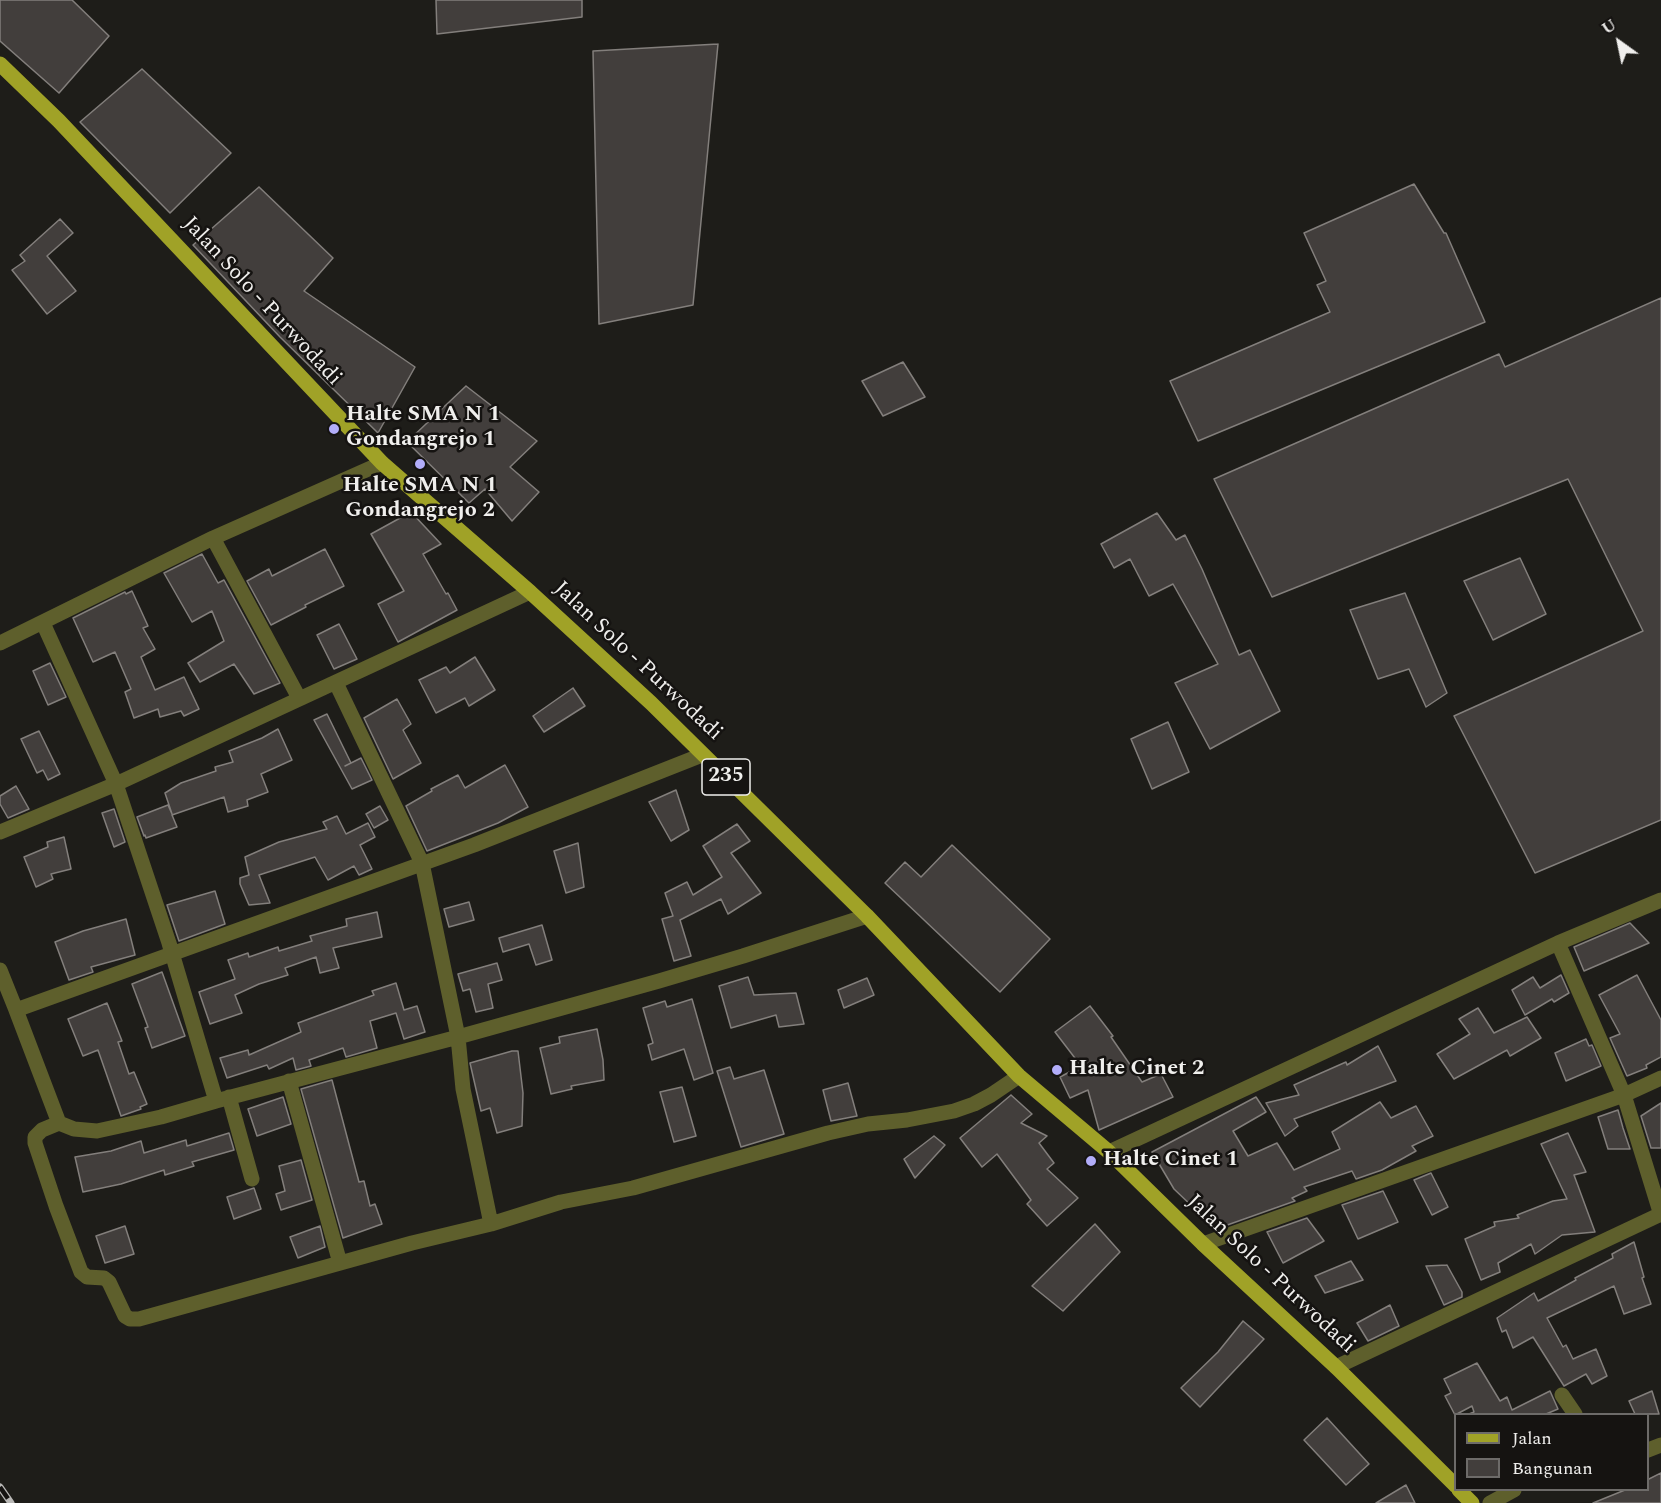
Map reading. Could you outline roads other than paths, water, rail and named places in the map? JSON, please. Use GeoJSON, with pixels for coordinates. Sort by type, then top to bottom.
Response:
{"type":"FeatureCollection","features":[{"type":"Feature","properties":{"kind":"main road","name":"Jalan Solo - Purwodadi"},"geometry":{"type":"LineString","coordinates":[[0,64],[58,121],[382,463],[530,592],[651,703],[867,916],[1019,1076],[1109,1152],[1203,1244],[1336,1367],[1454,1485]]}},
{"type":"Feature","properties":{"kind":"main road"},"geometry":{"type":"LineString","coordinates":[[1460,1491],[1472,1503]]}},
{"type":"Feature","properties":{"kind":"street"},"geometry":{"type":"LineString","coordinates":[[0,643],[213,538],[382,463]]}},
{"type":"Feature","properties":{"kind":"street"},"geometry":{"type":"LineString","coordinates":[[213,538],[298,698]]}},
{"type":"Feature","properties":{"kind":"street"},"geometry":{"type":"LineString","coordinates":[[0,832],[116,784],[530,592]]}},
{"type":"Feature","properties":{"kind":"street"},"geometry":{"type":"LineString","coordinates":[[42,623],[116,784],[171,954],[252,1179]]}},
{"type":"Feature","properties":{"kind":"street"},"geometry":{"type":"LineString","coordinates":[[336,682],[422,863],[458,1037],[463,1089],[491,1224]]}},
{"type":"Feature","properties":{"kind":"street"},"geometry":{"type":"LineString","coordinates":[[16,1010],[474,845],[702,754]]}},
{"type":"Feature","properties":{"kind":"street"},"geometry":{"type":"LineString","coordinates":[[1109,1152],[1558,943],[1661,900]]}},
{"type":"Feature","properties":{"kind":"street"},"geometry":{"type":"LineString","coordinates":[[867,916],[743,956],[458,1037],[160,1117],[97,1131],[74,1129],[59,1123],[42,1130],[35,1137],[35,1143],[81,1272],[87,1277],[104,1278],[109,1282],[125,1316],[130,1319],[139,1319],[561,1203],[633,1188],[828,1133],[868,1124],[907,1120],[954,1111],[991,1095],[1019,1076]]}},
{"type":"Feature","properties":{"kind":"street"},"geometry":{"type":"LineString","coordinates":[[1336,1367],[1661,1214],[1624,1095],[1558,943]]}},
{"type":"Feature","properties":{"kind":"street"},"geometry":{"type":"LineString","coordinates":[[0,970],[59,1123]]}},
{"type":"Feature","properties":{"kind":"street"},"geometry":{"type":"LineString","coordinates":[[1203,1244],[1624,1095],[1661,1078]]}},
{"type":"Feature","properties":{"kind":"street"},"geometry":{"type":"LineString","coordinates":[[289,1081],[340,1263]]}},
{"type":"Feature","properties":{"kind":"street"},"geometry":{"type":"LineString","coordinates":[[1562,1395],[1574,1413]]}},
{"type":"Feature","properties":{"kind":"street"},"geometry":{"type":"LineString","coordinates":[[1490,1503],[1512,1491]]}},
{"type":"Feature","properties":{"kind":"railway"},"geometry":{"type":"LineString","coordinates":[[0,1487],[11,1503]]}},
{"type":"Feature","properties":{"kind":"place","name":"Halte SMA N 1 Gondangrejo 1"},"geometry":{"type":"Point","coordinates":[334,429]}},
{"type":"Feature","properties":{"kind":"place","name":"Halte SMA N 1 Gondangrejo 2"},"geometry":{"type":"Point","coordinates":[420,464]}},
{"type":"Feature","properties":{"kind":"place","name":"Halte Cinet 2"},"geometry":{"type":"Point","coordinates":[1057,1070]}},
{"type":"Feature","properties":{"kind":"place","name":"Halte Cinet 1"},"geometry":{"type":"Point","coordinates":[1091,1161]}}]}
